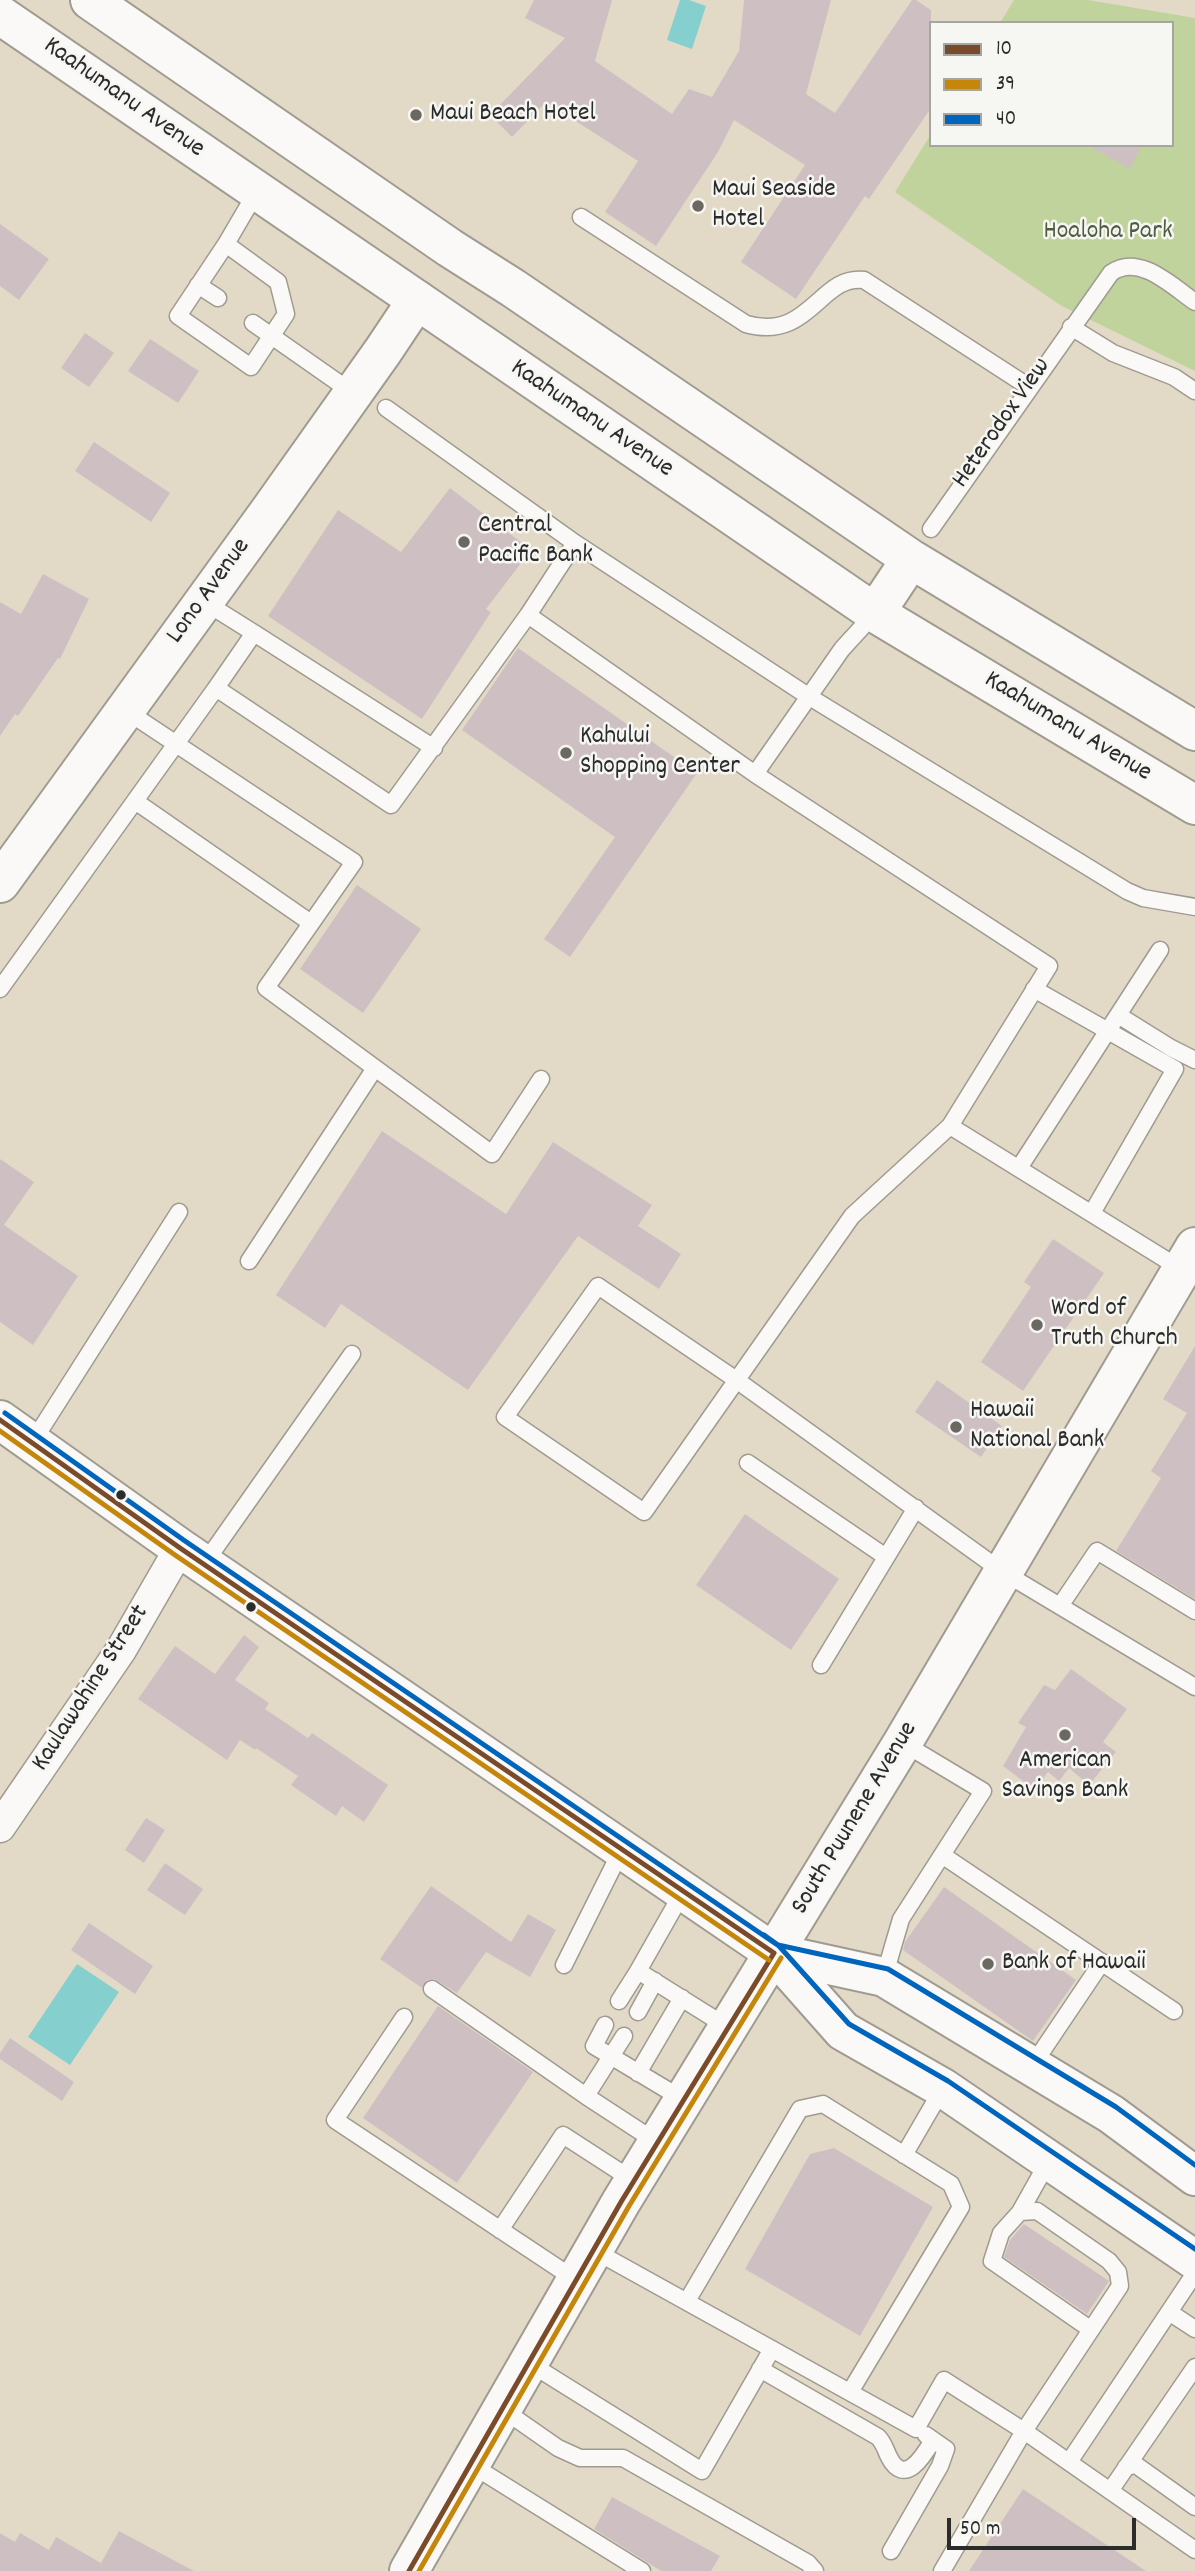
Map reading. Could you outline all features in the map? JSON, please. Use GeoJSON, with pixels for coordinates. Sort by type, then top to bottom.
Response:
{"type":"FeatureCollection","features":[{"type":"Feature","properties":{"kind":"main road"},"geometry":{"type":"LineString","coordinates":[[90,0],[450,248],[921,544],[1195,731]]}},
{"type":"Feature","properties":{"kind":"main road","name":"Kaahumanu Avenue"},"geometry":{"type":"LineString","coordinates":[[0,15],[875,613],[1195,804]]}},
{"type":"Feature","properties":{"kind":"main road","name":"Lono Avenue"},"geometry":{"type":"LineString","coordinates":[[2,877],[300,466],[369,400],[417,300],[450,248]]}},
{"type":"Feature","properties":{"kind":"main road"},"geometry":{"type":"LineString","coordinates":[[875,613],[921,544]]}},
{"type":"Feature","properties":{"kind":"main road","name":"South Puunene Avenue"},"geometry":{"type":"LineString","coordinates":[[409,2571],[634,2181],[1191,1265]]}},
{"type":"Feature","properties":{"kind":"main road"},"geometry":{"type":"LineString","coordinates":[[0,1420],[192,1556],[774,1953],[843,2031],[943,2088],[1195,2260]]}},
{"type":"Feature","properties":{"kind":"main road"},"geometry":{"type":"LineString","coordinates":[[774,1953],[884,1977],[1111,2114],[1195,2176]]}},
{"type":"Feature","properties":{"kind":"street","name":"Kaulawahine Street"},"geometry":{"type":"LineString","coordinates":[[0,1827],[121,1650],[192,1556]]}},
{"type":"Feature","properties":{"kind":"lane"},"geometry":{"type":"LineString","coordinates":[[226,244],[278,282],[286,314],[251,367],[178,316],[226,244],[257,191]]}},
{"type":"Feature","properties":{"kind":"lane"},"geometry":{"type":"LineString","coordinates":[[581,217],[746,324],[773,328],[791,323],[846,281],[864,280],[1029,387]]}},
{"type":"Feature","properties":{"kind":"lane","name":"Heterodox View"},"geometry":{"type":"LineString","coordinates":[[921,544],[1107,277],[1125,266],[1146,270],[1195,302]]}},
{"type":"Feature","properties":{"kind":"lane"},"geometry":{"type":"LineString","coordinates":[[198,285],[218,298]]}},
{"type":"Feature","properties":{"kind":"lane"},"geometry":{"type":"LineString","coordinates":[[253,323],[575,543],[808,696],[1126,891],[1143,898],[1195,907]]}},
{"type":"Feature","properties":{"kind":"lane"},"geometry":{"type":"LineString","coordinates":[[1074,323],[1113,353],[1174,377],[1195,391]]}},
{"type":"Feature","properties":{"kind":"lane"},"geometry":{"type":"LineString","coordinates":[[216,688],[391,805],[528,615],[575,543]]}},
{"type":"Feature","properties":{"kind":"lane"},"geometry":{"type":"LineString","coordinates":[[203,601],[434,748]]}},
{"type":"Feature","properties":{"kind":"lane"},"geometry":{"type":"LineString","coordinates":[[755,774],[842,649],[875,613]]}},
{"type":"Feature","properties":{"kind":"lane"},"geometry":{"type":"LineString","coordinates":[[528,615],[755,774],[1049,965],[950,1126],[852,1216],[735,1380],[644,1511],[505,1417],[598,1286],[735,1380],[1003,1572],[1195,1687]]}},
{"type":"Feature","properties":{"kind":"lane"},"geometry":{"type":"LineString","coordinates":[[0,989],[254,633]]}},
{"type":"Feature","properties":{"kind":"lane"},"geometry":{"type":"LineString","coordinates":[[125,710],[354,862],[266,988],[492,1154],[541,1079]]}},
{"type":"Feature","properties":{"kind":"lane"},"geometry":{"type":"LineString","coordinates":[[135,801],[310,923]]}},
{"type":"Feature","properties":{"kind":"lane"},"geometry":{"type":"LineString","coordinates":[[1019,1168],[1160,950]]}},
{"type":"Feature","properties":{"kind":"lane"},"geometry":{"type":"LineString","coordinates":[[1034,989],[1175,1069],[1092,1213]]}},
{"type":"Feature","properties":{"kind":"lane"},"geometry":{"type":"LineString","coordinates":[[1118,1015],[1195,1060]]}},
{"type":"Feature","properties":{"kind":"lane"},"geometry":{"type":"LineString","coordinates":[[249,1261],[375,1068]]}},
{"type":"Feature","properties":{"kind":"lane"},"geometry":{"type":"LineString","coordinates":[[950,1126],[1092,1213],[1191,1265]]}},
{"type":"Feature","properties":{"kind":"lane"},"geometry":{"type":"LineString","coordinates":[[32,1443],[178,1212]]}},
{"type":"Feature","properties":{"kind":"lane"},"geometry":{"type":"LineString","coordinates":[[192,1556],[352,1354]]}},
{"type":"Feature","properties":{"kind":"lane"},"geometry":{"type":"LineString","coordinates":[[748,1463],[886,1557]]}},
{"type":"Feature","properties":{"kind":"lane"},"geometry":{"type":"LineString","coordinates":[[821,1665],[916,1508]]}},
{"type":"Feature","properties":{"kind":"lane"},"geometry":{"type":"LineString","coordinates":[[1060,1606],[1097,1551],[1195,1611]]}},
{"type":"Feature","properties":{"kind":"lane"},"geometry":{"type":"LineString","coordinates":[[884,1977],[901,1919],[983,1791],[903,1742]]}},
{"type":"Feature","properties":{"kind":"lane"},"geometry":{"type":"LineString","coordinates":[[564,1965],[622,1849]]}},
{"type":"Feature","properties":{"kind":"lane"},"geometry":{"type":"LineString","coordinates":[[942,1855],[1174,2011]]}},
{"type":"Feature","properties":{"kind":"lane"},"geometry":{"type":"LineString","coordinates":[[619,2001],[684,1890]]}},
{"type":"Feature","properties":{"kind":"lane"},"geometry":{"type":"LineString","coordinates":[[1032,2066],[1102,1962]]}},
{"type":"Feature","properties":{"kind":"lane"},"geometry":{"type":"LineString","coordinates":[[638,1971],[729,2028]]}},
{"type":"Feature","properties":{"kind":"lane"},"geometry":{"type":"LineString","coordinates":[[638,2012],[655,1981]]}},
{"type":"Feature","properties":{"kind":"lane"},"geometry":{"type":"LineString","coordinates":[[432,1989],[658,2143]]}},
{"type":"Feature","properties":{"kind":"lane"},"geometry":{"type":"LineString","coordinates":[[638,2073],[682,1998]]}},
{"type":"Feature","properties":{"kind":"lane"},"geometry":{"type":"LineString","coordinates":[[404,2017],[335,2120],[500,2230],[586,2266],[687,2301],[916,2429],[946,2449],[940,2466],[891,2551]]}},
{"type":"Feature","properties":{"kind":"lane"},"geometry":{"type":"LineString","coordinates":[[605,2025],[593,2046],[684,2100]]}},
{"type":"Feature","properties":{"kind":"lane"},"geometry":{"type":"LineString","coordinates":[[586,2096],[624,2036]]}},
{"type":"Feature","properties":{"kind":"lane"},"geometry":{"type":"LineString","coordinates":[[904,2155],[943,2088]]}},
{"type":"Feature","properties":{"kind":"lane"},"geometry":{"type":"LineString","coordinates":[[687,2301],[800,2109],[823,2104],[951,2184],[961,2207],[850,2392]]}},
{"type":"Feature","properties":{"kind":"lane"},"geometry":{"type":"LineString","coordinates":[[500,2230],[563,2135],[634,2181]]}},
{"type":"Feature","properties":{"kind":"lane"},"geometry":{"type":"LineString","coordinates":[[1048,2162],[1020,2211],[1002,2233],[992,2261],[1090,2329]]}},
{"type":"Feature","properties":{"kind":"lane"},"geometry":{"type":"LineString","coordinates":[[942,2571],[1024,2431],[1120,2286],[1118,2272],[1109,2261],[1037,2211],[1020,2211]]}},
{"type":"Feature","properties":{"kind":"lane"},"geometry":{"type":"LineString","coordinates":[[1069,2462],[1195,2273]]}},
{"type":"Feature","properties":{"kind":"lane"},"geometry":{"type":"LineString","coordinates":[[1169,2312],[1195,2329]]}},
{"type":"Feature","properties":{"kind":"lane"},"geometry":{"type":"LineString","coordinates":[[529,2363],[702,2472],[772,2348]]}},
{"type":"Feature","properties":{"kind":"lane"},"geometry":{"type":"LineString","coordinates":[[1110,2491],[1195,2367]]}},
{"type":"Feature","properties":{"kind":"lane"},"geometry":{"type":"LineString","coordinates":[[760,2369],[878,2437],[889,2458],[903,2469],[912,2468],[920,2462],[933,2440]]}},
{"type":"Feature","properties":{"kind":"lane"},"geometry":{"type":"LineString","coordinates":[[916,2429],[944,2380],[1024,2431],[1195,2550]]}},
{"type":"Feature","properties":{"kind":"lane"},"geometry":{"type":"LineString","coordinates":[[502,2409],[558,2448],[580,2458],[623,2458],[808,2563],[815,2571]]}},
{"type":"Feature","properties":{"kind":"lane"},"geometry":{"type":"LineString","coordinates":[[470,2464],[642,2571]]}},
{"type":"Feature","properties":{"kind":"lane"},"geometry":{"type":"LineString","coordinates":[[1126,2467],[1136,2465],[1195,2507]]}},
{"type":"Feature","properties":{"kind":"green space","name":"Hoaloha Park"},"geometry":{"type":"Polygon","coordinates":[[[1014,0],[1088,0],[1195,18],[1195,371],[1060,305],[895,192],[929,137],[929,147],[1174,147],[1174,21],[1001,21],[1014,0]]]}},
{"type":"Feature","properties":{"kind":"water"},"geometry":{"type":"Polygon","coordinates":[[[680,0],[706,6],[692,49],[667,40],[680,0]]]}},
{"type":"Feature","properties":{"kind":"water"},"geometry":{"type":"Polygon","coordinates":[[[77,1964],[119,1992],[70,2065],[28,2037],[77,1964]]]}},
{"type":"Feature","properties":{"kind":"building"},"geometry":{"type":"Polygon","coordinates":[[[534,0],[612,0],[595,61],[672,114],[689,89],[712,97],[739,51],[744,0],[831,0],[806,94],[835,113],[912,0],[916,0],[931,10],[929,111],[869,199],[865,196],[796,299],[741,262],[805,165],[734,120],[718,152],[656,246],[605,212],[638,161],[546,102],[512,137],[490,115],[565,38],[525,18],[534,0]]]}},
{"type":"Feature","properties":{"kind":"building"},"geometry":{"type":"Polygon","coordinates":[[[1091,147],[1141,147],[1130,169],[1091,147]]]}},
{"type":"Feature","properties":{"kind":"building"},"geometry":{"type":"Polygon","coordinates":[[[0,224],[49,259],[19,300],[0,286],[0,224]]]}},
{"type":"Feature","properties":{"kind":"building"},"geometry":{"type":"Polygon","coordinates":[[[85,333],[114,353],[89,387],[61,368],[85,333]]]}},
{"type":"Feature","properties":{"kind":"building"},"geometry":{"type":"Polygon","coordinates":[[[150,339],[199,371],[178,403],[128,371],[150,339]]]}},
{"type":"Feature","properties":{"kind":"building"},"geometry":{"type":"Polygon","coordinates":[[[94,442],[170,493],[151,522],[75,471],[94,442]]]}},
{"type":"Feature","properties":{"kind":"building"},"geometry":{"type":"Polygon","coordinates":[[[450,488],[531,550],[486,609],[491,612],[422,719],[268,616],[338,510],[401,552],[450,488]]]}},
{"type":"Feature","properties":{"kind":"building"},"geometry":{"type":"Polygon","coordinates":[[[43,574],[89,599],[60,659],[58,658],[18,716],[15,714],[0,736],[0,602],[21,614],[43,574]]]}},
{"type":"Feature","properties":{"kind":"building"},"geometry":{"type":"Polygon","coordinates":[[[518,648],[697,773],[570,957],[544,939],[615,837],[462,730],[518,648]]]}},
{"type":"Feature","properties":{"kind":"building"},"geometry":{"type":"Polygon","coordinates":[[[357,885],[421,929],[363,1013],[300,969],[357,885]]]}},
{"type":"Feature","properties":{"kind":"building"},"geometry":{"type":"Polygon","coordinates":[[[382,1131],[506,1214],[553,1142],[652,1205],[638,1226],[681,1254],[659,1289],[578,1236],[468,1390],[341,1304],[325,1328],[276,1295],[382,1131]]]}},
{"type":"Feature","properties":{"kind":"building"},"geometry":{"type":"Polygon","coordinates":[[[0,1159],[34,1182],[4,1225],[78,1276],[33,1345],[0,1322],[0,1159]]]}},
{"type":"Feature","properties":{"kind":"building","name":"Word of Truth Church"},"geometry":{"type":"Polygon","coordinates":[[[1053,1239],[1104,1273],[1023,1391],[981,1362],[1031,1287],[1024,1282],[1053,1239]]]}},
{"type":"Feature","properties":{"kind":"building"},"geometry":{"type":"Polygon","coordinates":[[[1195,1346],[1195,1599],[1116,1551],[1161,1478],[1151,1471],[1187,1413],[1163,1399],[1195,1346]]]}},
{"type":"Feature","properties":{"kind":"building"},"geometry":{"type":"Polygon","coordinates":[[[937,1380],[1002,1426],[981,1457],[915,1412],[937,1380]]]}},
{"type":"Feature","properties":{"kind":"building"},"geometry":{"type":"Polygon","coordinates":[[[745,1514],[839,1579],[791,1650],[696,1585],[745,1514]]]}},
{"type":"Feature","properties":{"kind":"building"},"geometry":{"type":"Polygon","coordinates":[[[244,1635],[259,1647],[235,1680],[269,1703],[265,1709],[308,1738],[312,1733],[388,1785],[364,1822],[342,1806],[336,1816],[291,1785],[298,1776],[256,1748],[255,1750],[240,1740],[227,1760],[138,1699],[175,1646],[215,1674],[244,1635]]]}},
{"type":"Feature","properties":{"kind":"building","name":"American Savings Bank"},"geometry":{"type":"Polygon","coordinates":[[[1071,1669],[1127,1709],[1103,1742],[1116,1752],[1089,1785],[1069,1768],[1059,1781],[1048,1772],[1035,1790],[1003,1766],[1026,1727],[1018,1723],[1044,1685],[1055,1690],[1071,1669]]]}},
{"type":"Feature","properties":{"kind":"building"},"geometry":{"type":"Polygon","coordinates":[[[146,1818],[165,1830],[144,1863],[125,1850],[146,1818]]]}},
{"type":"Feature","properties":{"kind":"building"},"geometry":{"type":"Polygon","coordinates":[[[165,1863],[203,1889],[185,1915],[147,1890],[165,1863]]]}},
{"type":"Feature","properties":{"kind":"building"},"geometry":{"type":"Polygon","coordinates":[[[431,1886],[511,1942],[528,1914],[556,1930],[530,1977],[486,1952],[457,1993],[434,1979],[427,1980],[422,1988],[380,1959],[431,1886]]]}},
{"type":"Feature","properties":{"kind":"building","name":"Bank of Hawaii"},"geometry":{"type":"Polygon","coordinates":[[[944,1887],[1076,1980],[1033,2041],[903,1950],[905,1942],[944,1887]]]}},
{"type":"Feature","properties":{"kind":"building"},"geometry":{"type":"Polygon","coordinates":[[[89,1923],[153,1966],[135,1994],[71,1950],[89,1923]]]}},
{"type":"Feature","properties":{"kind":"building"},"geometry":{"type":"Polygon","coordinates":[[[438,2006],[533,2072],[457,2183],[363,2118],[438,2006]]]}},
{"type":"Feature","properties":{"kind":"building"},"geometry":{"type":"Polygon","coordinates":[[[10,2038],[74,2082],[62,2101],[0,2059],[0,2053],[10,2038]]]}},
{"type":"Feature","properties":{"kind":"building"},"geometry":{"type":"Polygon","coordinates":[[[834,2148],[933,2207],[860,2336],[745,2269],[810,2154],[834,2148]]]}},
{"type":"Feature","properties":{"kind":"building"},"geometry":{"type":"Polygon","coordinates":[[[1024,2224],[1109,2281],[1087,2314],[1004,2257],[1010,2240],[1024,2224]]]}},
{"type":"Feature","properties":{"kind":"building"},"geometry":{"type":"Polygon","coordinates":[[[1023,2489],[1146,2571],[969,2571],[1023,2489]]]}},
{"type":"Feature","properties":{"kind":"building"},"geometry":{"type":"Polygon","coordinates":[[[612,2497],[720,2556],[711,2571],[661,2571],[594,2529],[612,2497]]]}},
{"type":"Feature","properties":{"kind":"building"},"geometry":{"type":"Polygon","coordinates":[[[119,2531],[194,2571],[0,2571],[0,2533],[15,2542],[20,2533],[49,2550],[56,2537],[101,2563],[119,2531]]]}},
{"type":"Feature","properties":{"kind":"transit line","name":"40"},"geometry":{"type":"LineString","coordinates":[[5,1413],[185,1541],[779,1946],[849,2024],[948,2081],[1195,2249]]}},
{"type":"Feature","properties":{"kind":"transit line","name":"10"},"geometry":{"type":"LineString","coordinates":[[0,1420],[180,1548],[774,1953]]}},
{"type":"Feature","properties":{"kind":"transit line","name":"39"},"geometry":{"type":"LineString","coordinates":[[0,1431],[175,1555],[769,1960]]}},
{"type":"Feature","properties":{"kind":"transit line","name":"40"},"geometry":{"type":"LineString","coordinates":[[764,1935],[778,1945],[888,1969],[1116,2107],[1195,2165]]}},
{"type":"Feature","properties":{"kind":"transit line","name":"10"},"geometry":{"type":"LineString","coordinates":[[409,2571],[621,2202],[774,1953]]}},
{"type":"Feature","properties":{"kind":"transit line","name":"39"},"geometry":{"type":"LineString","coordinates":[[419,2571],[629,2206],[781,1958]]}},
{"type":"Feature","properties":{"kind":"place","name":"Maui Beach Hotel"},"geometry":{"type":"Point","coordinates":[416,115]}},
{"type":"Feature","properties":{"kind":"place","name":"Maui Seaside Hotel"},"geometry":{"type":"Point","coordinates":[698,206]}},
{"type":"Feature","properties":{"kind":"place","name":"Central Pacific Bank"},"geometry":{"type":"Point","coordinates":[464,542]}},
{"type":"Feature","properties":{"kind":"place","name":"Kahului Shopping Center"},"geometry":{"type":"Point","coordinates":[566,753]}},
{"type":"Feature","properties":{"kind":"place","name":"Word of Truth Church"},"geometry":{"type":"Point","coordinates":[1037,1325]}},
{"type":"Feature","properties":{"kind":"place","name":"Hawaii National Bank"},"geometry":{"type":"Point","coordinates":[956,1427]}},
{"type":"Feature","properties":{"kind":"place","name":"American Savings Bank"},"geometry":{"type":"Point","coordinates":[1065,1735]}},
{"type":"Feature","properties":{"kind":"place","name":"Bank of Hawaii"},"geometry":{"type":"Point","coordinates":[988,1964]}}]}
